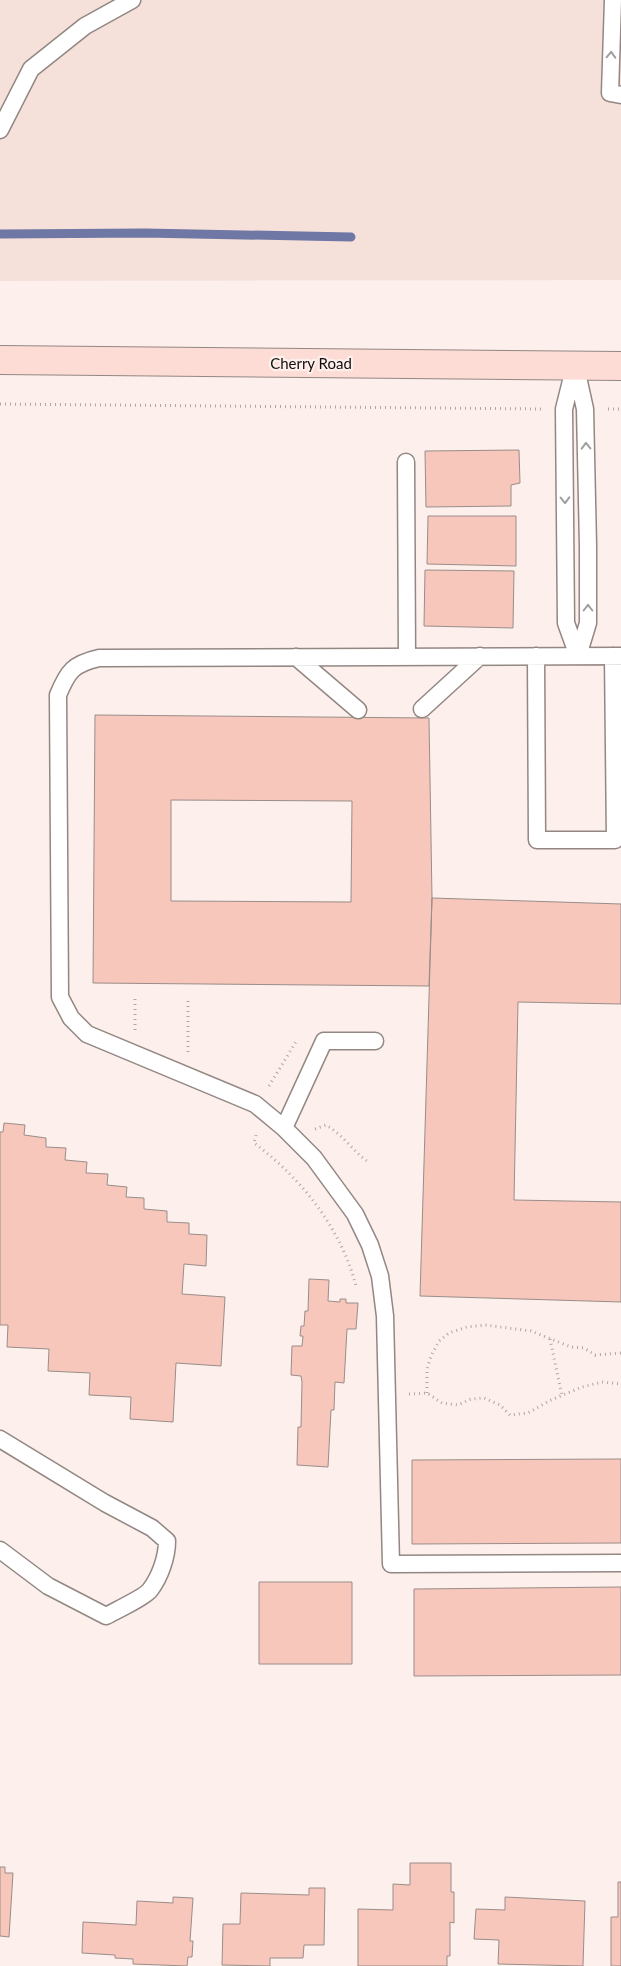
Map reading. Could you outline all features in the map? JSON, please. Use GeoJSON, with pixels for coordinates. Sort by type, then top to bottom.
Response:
{"type":"FeatureCollection","features":[{"type":"Feature","properties":{"kind":"main road","name":"Cherry Road"},"geometry":{"type":"LineString","coordinates":[[0,360],[621,366]]}},
{"type":"Feature","properties":{"kind":"lane"},"geometry":{"type":"LineString","coordinates":[[0,130],[31,69],[85,26],[132,0]]}},
{"type":"Feature","properties":{"kind":"lane"},"geometry":{"type":"LineString","coordinates":[[613,0],[610,93],[621,95]]}},
{"type":"Feature","properties":{"kind":"lane"},"geometry":{"type":"LineString","coordinates":[[575,365],[564,409],[566,623],[578,656]]}},
{"type":"Feature","properties":{"kind":"lane"},"geometry":{"type":"LineString","coordinates":[[575,365],[585,409],[588,623],[578,656]]}},
{"type":"Feature","properties":{"kind":"lane"},"geometry":{"type":"LineString","coordinates":[[406,462],[407,656]]}},
{"type":"Feature","properties":{"kind":"lane"},"geometry":{"type":"LineString","coordinates":[[536,656],[537,840],[615,840],[617,656],[578,656],[536,656],[407,656],[99,658],[81,662],[65,677],[58,695],[60,997],[71,1018],[87,1034],[255,1104],[284,1128],[314,1158],[356,1214],[370,1245],[380,1276],[385,1316],[391,1564],[621,1563]]}},
{"type":"Feature","properties":{"kind":"lane"},"geometry":{"type":"LineString","coordinates":[[422,708],[480,656]]}},
{"type":"Feature","properties":{"kind":"lane"},"geometry":{"type":"LineString","coordinates":[[296,657],[358,710]]}},
{"type":"Feature","properties":{"kind":"lane"},"geometry":{"type":"LineString","coordinates":[[284,1128],[324,1041],[375,1041]]}},
{"type":"Feature","properties":{"kind":"lane"},"geometry":{"type":"LineString","coordinates":[[0,1440],[105,1503],[152,1528],[167,1541],[167,1552],[150,1591],[106,1616],[48,1586],[0,1550]]}},
{"type":"Feature","properties":{"kind":"path"},"geometry":{"type":"LineString","coordinates":[[0,404],[564,409]]}},
{"type":"Feature","properties":{"kind":"path"},"geometry":{"type":"LineString","coordinates":[[585,409],[621,409]]}},
{"type":"Feature","properties":{"kind":"path"},"geometry":{"type":"LineString","coordinates":[[188,999],[188,1053]]}},
{"type":"Feature","properties":{"kind":"path"},"geometry":{"type":"LineString","coordinates":[[300,1034],[266,1091],[254,1143],[295,1176],[317,1206],[330,1225],[349,1264],[357,1290]]}},
{"type":"Feature","properties":{"kind":"path"},"geometry":{"type":"LineString","coordinates":[[621,1353],[595,1355],[584,1348],[571,1347],[532,1332],[485,1325],[467,1327],[449,1333],[439,1341],[427,1369],[427,1393],[442,1403],[458,1405],[471,1399],[484,1398],[500,1405],[510,1415],[528,1413],[582,1387],[602,1382],[621,1384]]}},
{"type":"Feature","properties":{"kind":"path"},"geometry":{"type":"LineString","coordinates":[[550,1339],[562,1396]]}},
{"type":"Feature","properties":{"kind":"shaded area"},"geometry":{"type":"Polygon","coordinates":[[[0,0],[621,0],[621,280],[0,281],[0,0]]]}},
{"type":"Feature","properties":{"kind":"building"},"geometry":{"type":"Polygon","coordinates":[[[519,450],[520,483],[511,485],[511,506],[426,507],[425,451],[519,450]]]}},
{"type":"Feature","properties":{"kind":"building"},"geometry":{"type":"Polygon","coordinates":[[[428,516],[516,516],[516,566],[427,564],[428,516]]]}},
{"type":"Feature","properties":{"kind":"building"},"geometry":{"type":"Polygon","coordinates":[[[425,570],[514,571],[513,628],[424,626],[425,570]]]}},
{"type":"Feature","properties":{"kind":"building"},"geometry":{"type":"Polygon","coordinates":[[[95,715],[429,718],[432,898],[429,986],[93,983],[95,715]],[[171,800],[171,901],[351,902],[352,801],[171,800]]]}},
{"type":"Feature","properties":{"kind":"building"},"geometry":{"type":"Polygon","coordinates":[[[432,898],[621,904],[621,1004],[518,1002],[514,1200],[621,1202],[621,1302],[420,1296],[432,898]]]}},
{"type":"Feature","properties":{"kind":"building"},"geometry":{"type":"Polygon","coordinates":[[[4,1123],[25,1125],[24,1135],[46,1138],[46,1147],[66,1148],[65,1160],[87,1162],[86,1173],[108,1174],[107,1185],[127,1187],[126,1197],[144,1198],[144,1209],[167,1211],[167,1222],[189,1223],[189,1234],[207,1235],[206,1266],[184,1264],[182,1294],[225,1297],[221,1366],[176,1363],[173,1422],[130,1419],[131,1397],[89,1395],[90,1373],[48,1371],[49,1349],[7,1347],[8,1325],[0,1325],[0,1132],[3,1132],[4,1123]]]}},
{"type":"Feature","properties":{"kind":"building"},"geometry":{"type":"Polygon","coordinates":[[[309,1279],[329,1280],[328,1301],[340,1302],[340,1299],[346,1299],[346,1303],[358,1303],[356,1329],[347,1329],[344,1383],[335,1382],[334,1410],[331,1410],[328,1467],[297,1465],[298,1427],[301,1427],[302,1382],[301,1376],[291,1375],[292,1346],[302,1346],[301,1326],[304,1326],[305,1311],[308,1311],[309,1279]]]}},
{"type":"Feature","properties":{"kind":"building"},"geometry":{"type":"Polygon","coordinates":[[[621,1459],[621,1543],[412,1544],[412,1460],[621,1459]]]}},
{"type":"Feature","properties":{"kind":"building"},"geometry":{"type":"Polygon","coordinates":[[[259,1582],[352,1582],[352,1664],[259,1664],[259,1582]]]}},
{"type":"Feature","properties":{"kind":"building"},"geometry":{"type":"Polygon","coordinates":[[[621,1587],[621,1675],[414,1676],[414,1589],[621,1587]]]}},
{"type":"Feature","properties":{"kind":"building"},"geometry":{"type":"Polygon","coordinates":[[[410,1863],[451,1863],[451,1892],[454,1892],[454,1923],[450,1922],[450,1956],[447,1956],[447,1966],[358,1966],[358,1909],[393,1910],[393,1884],[410,1885],[410,1863]]]}},
{"type":"Feature","properties":{"kind":"building"},"geometry":{"type":"Polygon","coordinates":[[[0,1867],[5,1867],[5,1873],[13,1873],[9,1937],[0,1936],[0,1867]]]}},
{"type":"Feature","properties":{"kind":"building"},"geometry":{"type":"Polygon","coordinates":[[[618,1882],[621,1882],[621,1966],[611,1966],[611,1917],[618,1917],[618,1882]]]}},
{"type":"Feature","properties":{"kind":"building"},"geometry":{"type":"Polygon","coordinates":[[[309,1888],[325,1888],[324,1945],[304,1945],[303,1958],[270,1958],[270,1966],[222,1965],[223,1924],[240,1924],[241,1893],[309,1895],[309,1888]]]}},
{"type":"Feature","properties":{"kind":"building"},"geometry":{"type":"Polygon","coordinates":[[[173,1897],[193,1898],[190,1941],[193,1941],[192,1957],[188,1957],[187,1966],[133,1964],[133,1959],[115,1958],[115,1955],[82,1953],[83,1922],[136,1925],[137,1901],[173,1903],[173,1897]]]}},
{"type":"Feature","properties":{"kind":"building"},"geometry":{"type":"Polygon","coordinates":[[[505,1897],[585,1901],[583,1966],[498,1964],[499,1940],[474,1939],[476,1909],[505,1910],[505,1897]]]}},
{"type":"Feature","properties":{"kind":"waterway"},"geometry":{"type":"LineString","coordinates":[[0,234],[145,233],[351,237]]}}]}
